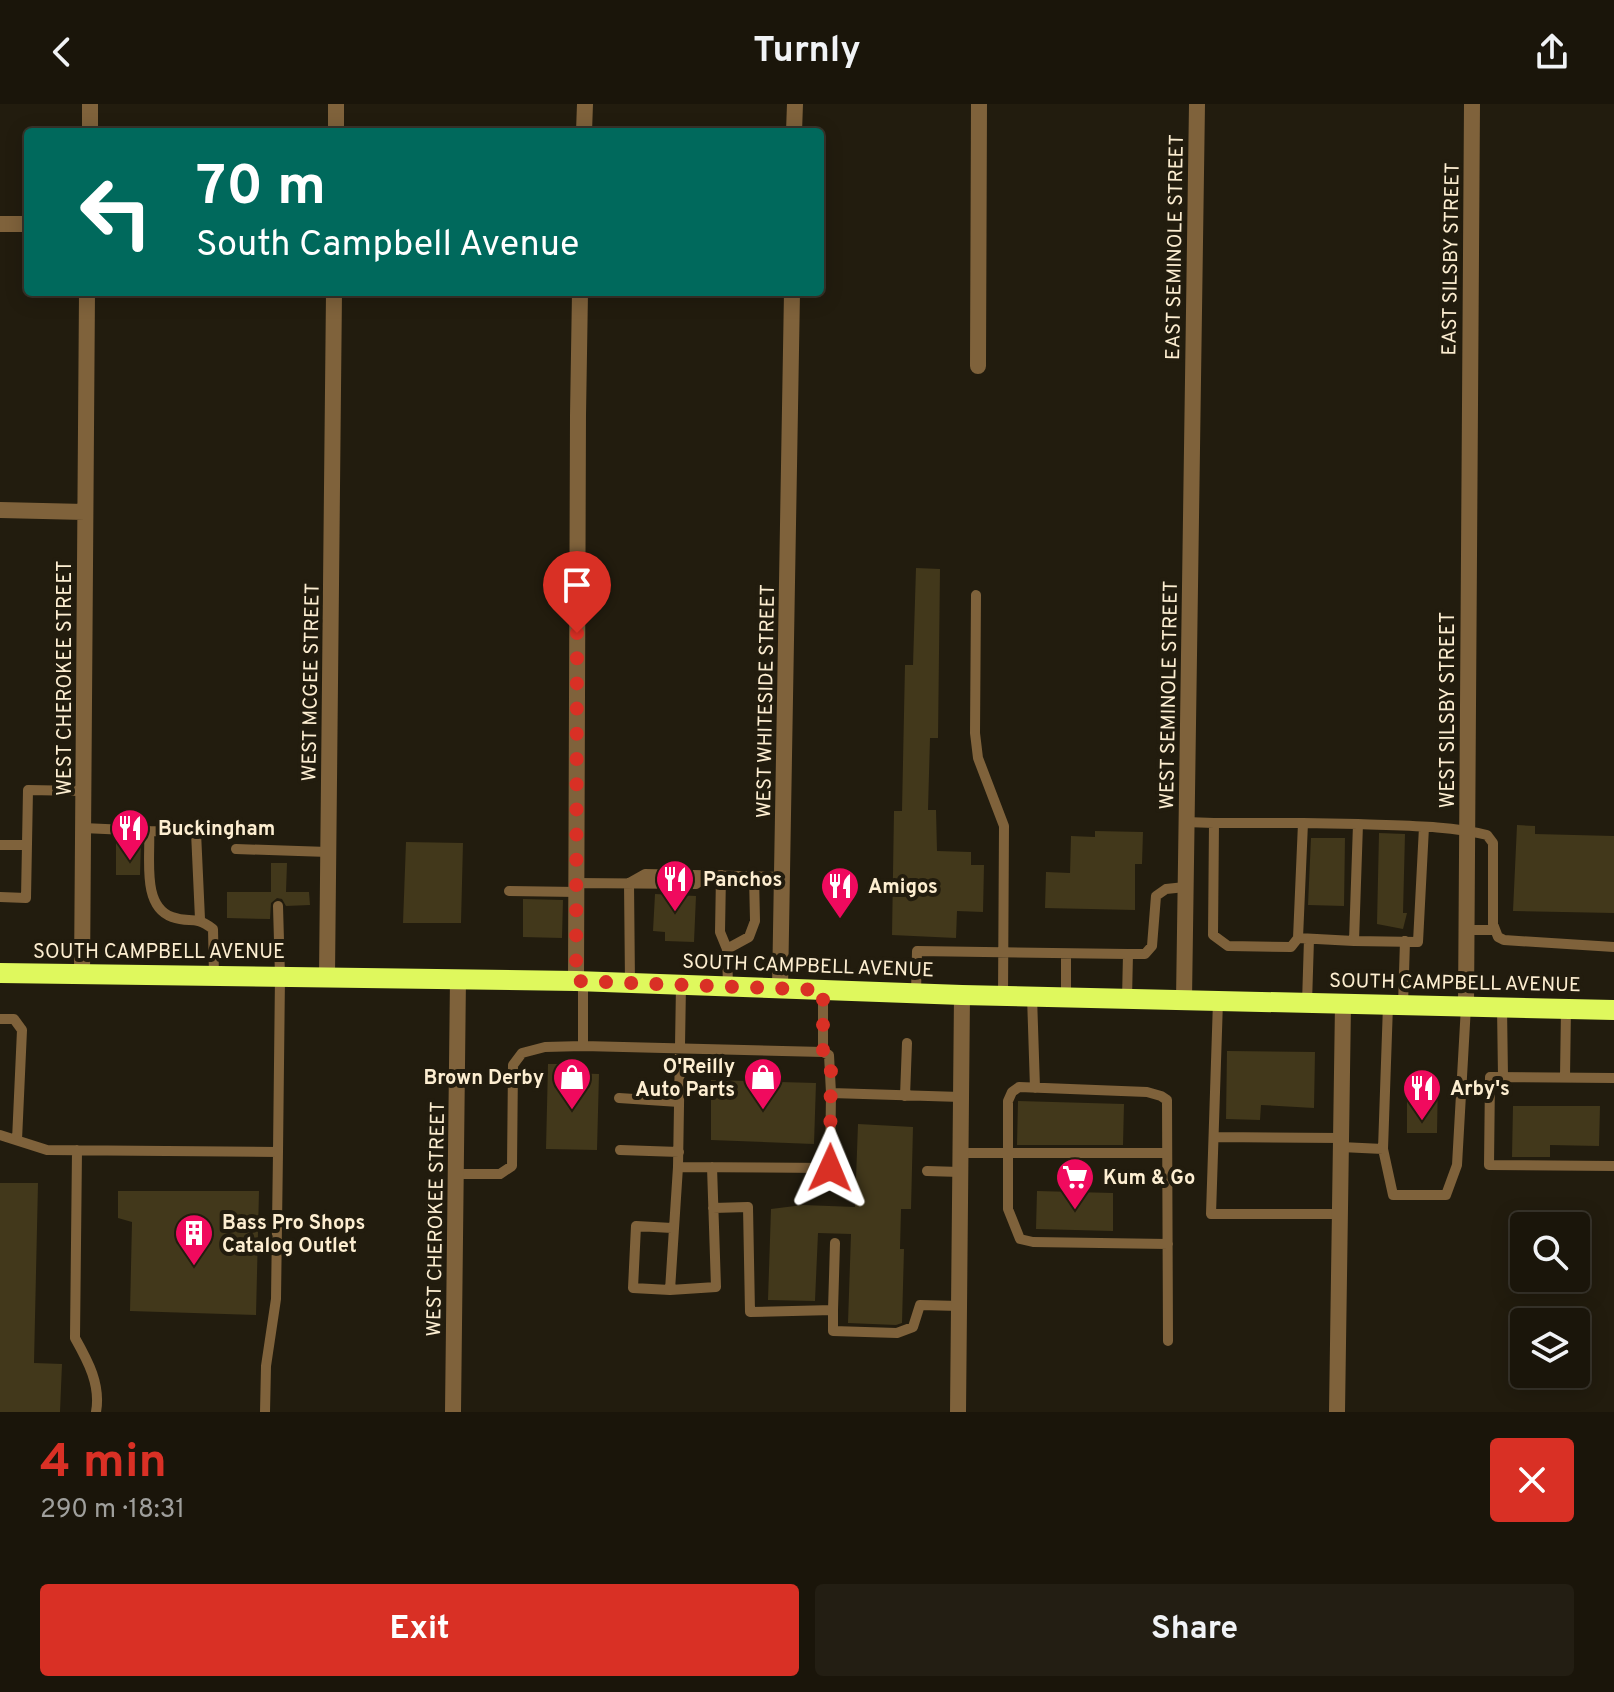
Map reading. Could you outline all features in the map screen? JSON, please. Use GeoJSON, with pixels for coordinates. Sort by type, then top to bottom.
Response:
{"type":"FeatureCollection","features":[{"type":"Feature","properties":{"kind":"main road","name":"SOUTH CAMPBELL AVENUE"},"geometry":{"type":"LineString","coordinates":[[0,973],[458,978],[962,995],[1614,1010]]}},
{"type":"Feature","properties":{"kind":"street"},"geometry":{"type":"LineString","coordinates":[[90,104],[90,128]]}},
{"type":"Feature","properties":{"kind":"street"},"geometry":{"type":"LineString","coordinates":[[336,104],[336,128]]}},
{"type":"Feature","properties":{"kind":"street"},"geometry":{"type":"LineString","coordinates":[[584,128],[585,104]]}},
{"type":"Feature","properties":{"kind":"street"},"geometry":{"type":"LineString","coordinates":[[794,128],[795,104]]}},
{"type":"Feature","properties":{"kind":"street"},"geometry":{"type":"LineString","coordinates":[[978,366],[979,104]]}},
{"type":"Feature","properties":{"kind":"street","name":"EAST SEMINOLE STREET"},"geometry":{"type":"LineString","coordinates":[[1192,390],[1197,104]]}},
{"type":"Feature","properties":{"kind":"street","name":"EAST SILSBY STREET"},"geometry":{"type":"LineString","coordinates":[[1469,415],[1472,104]]}},
{"type":"Feature","properties":{"kind":"street"},"geometry":{"type":"LineString","coordinates":[[0,224],[24,224]]}},
{"type":"Feature","properties":{"kind":"street","name":"WEST CHEROKEE STREET"},"geometry":{"type":"LineString","coordinates":[[82,975],[87,296]]}},
{"type":"Feature","properties":{"kind":"street","name":"WEST MCGEE STREET"},"geometry":{"type":"LineString","coordinates":[[327,976],[334,296]]}},
{"type":"Feature","properties":{"kind":"street"},"geometry":{"type":"LineString","coordinates":[[580,296],[576,887],[580,981]]}},
{"type":"Feature","properties":{"kind":"street","name":"WEST WHITESIDE STREET"},"geometry":{"type":"LineString","coordinates":[[780,989],[792,296]]}},
{"type":"Feature","properties":{"kind":"street","name":"WEST SEMINOLE STREET"},"geometry":{"type":"LineString","coordinates":[[1184,1000],[1192,390]]}},
{"type":"Feature","properties":{"kind":"street","name":"WEST SILSBY STREET"},"geometry":{"type":"LineString","coordinates":[[1466,1006],[1469,415]]}},
{"type":"Feature","properties":{"kind":"street"},"geometry":{"type":"LineString","coordinates":[[0,510],[85,512]]}},
{"type":"Feature","properties":{"kind":"street","name":"WEST CHEROKEE STREET"},"geometry":{"type":"LineString","coordinates":[[453,1412],[458,978]]}},
{"type":"Feature","properties":{"kind":"street"},"geometry":{"type":"LineString","coordinates":[[958,1412],[962,995]]}},
{"type":"Feature","properties":{"kind":"street"},"geometry":{"type":"LineString","coordinates":[[1337,1412],[1343,1004]]}},
{"type":"Feature","properties":{"kind":"lane"},"geometry":{"type":"LineString","coordinates":[[976,595],[975,733],[978,758],[1004,826],[1003,996]]}},
{"type":"Feature","properties":{"kind":"lane"},"geometry":{"type":"LineString","coordinates":[[0,897],[26,898],[28,790],[83,791]]}},
{"type":"Feature","properties":{"kind":"lane"},"geometry":{"type":"LineString","coordinates":[[1186,822],[1358,824],[1467,830],[1487,835],[1493,843],[1494,930],[1504,940],[1614,947]]}},
{"type":"Feature","properties":{"kind":"lane"},"geometry":{"type":"LineString","coordinates":[[1214,823],[1213,935],[1228,946],[1291,947],[1304,938],[1418,942],[1424,827]]}},
{"type":"Feature","properties":{"kind":"lane"},"geometry":{"type":"LineString","coordinates":[[1303,823],[1307,1003]]}},
{"type":"Feature","properties":{"kind":"lane"},"geometry":{"type":"LineString","coordinates":[[1354,941],[1358,824]]}},
{"type":"Feature","properties":{"kind":"lane"},"geometry":{"type":"LineString","coordinates":[[83,828],[196,832],[200,919]]}},
{"type":"Feature","properties":{"kind":"lane"},"geometry":{"type":"LineString","coordinates":[[149,831],[148,881],[157,905],[171,917],[200,919],[213,929],[214,976]]}},
{"type":"Feature","properties":{"kind":"lane"},"geometry":{"type":"LineString","coordinates":[[0,845],[27,845]]}},
{"type":"Feature","properties":{"kind":"lane"},"geometry":{"type":"LineString","coordinates":[[236,849],[328,852]]}},
{"type":"Feature","properties":{"kind":"lane"},"geometry":{"type":"LineString","coordinates":[[279,863],[280,850]]}},
{"type":"Feature","properties":{"kind":"lane"},"geometry":{"type":"LineString","coordinates":[[509,891],[629,883],[645,874],[782,877]]}},
{"type":"Feature","properties":{"kind":"lane"},"geometry":{"type":"LineString","coordinates":[[715,875],[720,932],[727,949],[728,987]]}},
{"type":"Feature","properties":{"kind":"lane"},"geometry":{"type":"LineString","coordinates":[[727,949],[749,937],[755,921],[754,876]]}},
{"type":"Feature","properties":{"kind":"lane"},"geometry":{"type":"LineString","coordinates":[[629,883],[630,983]]}},
{"type":"Feature","properties":{"kind":"lane"},"geometry":{"type":"LineString","coordinates":[[916,993],[917,951],[1145,954],[1152,946],[1156,896],[1166,889],[1185,887]]}},
{"type":"Feature","properties":{"kind":"lane"},"geometry":{"type":"LineString","coordinates":[[265,1412],[266,1366],[276,1299],[278,906]]}},
{"type":"Feature","properties":{"kind":"lane"},"geometry":{"type":"LineString","coordinates":[[1466,930],[1494,930]]}},
{"type":"Feature","properties":{"kind":"lane"},"geometry":{"type":"LineString","coordinates":[[1405,941],[1383,1149],[1393,1195],[1446,1195],[1457,1165],[1466,1006]]}},
{"type":"Feature","properties":{"kind":"lane"},"geometry":{"type":"LineString","coordinates":[[1066,954],[1066,997]]}},
{"type":"Feature","properties":{"kind":"lane"},"geometry":{"type":"LineString","coordinates":[[1127,999],[1128,954]]}},
{"type":"Feature","properties":{"kind":"lane"},"geometry":{"type":"LineString","coordinates":[[580,981],[583,1046]]}},
{"type":"Feature","properties":{"kind":"lane"},"geometry":{"type":"LineString","coordinates":[[670,1290],[679,1152],[681,985]]}},
{"type":"Feature","properties":{"kind":"lane"},"geometry":{"type":"LineString","coordinates":[[823,990],[823,1052]]}},
{"type":"Feature","properties":{"kind":"lane"},"geometry":{"type":"LineString","coordinates":[[1032,996],[1035,1088]]}},
{"type":"Feature","properties":{"kind":"lane"},"geometry":{"type":"LineString","coordinates":[[1218,1001],[1211,1214],[1340,1214]]}},
{"type":"Feature","properties":{"kind":"lane"},"geometry":{"type":"LineString","coordinates":[[1502,1007],[1503,1077]]}},
{"type":"Feature","properties":{"kind":"lane"},"geometry":{"type":"LineString","coordinates":[[1565,1077],[1566,1008]]}},
{"type":"Feature","properties":{"kind":"lane"},"geometry":{"type":"LineString","coordinates":[[0,1019],[14,1019],[22,1030],[17,1140]]}},
{"type":"Feature","properties":{"kind":"lane"},"geometry":{"type":"LineString","coordinates":[[905,1096],[907,1043]]}},
{"type":"Feature","properties":{"kind":"lane"},"geometry":{"type":"LineString","coordinates":[[456,1174],[500,1174],[512,1166],[513,1065],[522,1053],[545,1047],[583,1046],[823,1052],[829,1055],[830,1168],[678,1167]]}},
{"type":"Feature","properties":{"kind":"lane"},"geometry":{"type":"LineString","coordinates":[[1614,1078],[1490,1077],[1489,1165],[1614,1166]]}},
{"type":"Feature","properties":{"kind":"lane"},"geometry":{"type":"LineString","coordinates":[[1168,1244],[1033,1242],[1020,1239],[1008,1209],[1008,1101],[1012,1092],[1019,1087],[1147,1092],[1167,1100],[1168,1244],[1168,1341]]}},
{"type":"Feature","properties":{"kind":"lane"},"geometry":{"type":"LineString","coordinates":[[831,1093],[961,1097]]}},
{"type":"Feature","properties":{"kind":"lane"},"geometry":{"type":"LineString","coordinates":[[619,1098],[679,1102]]}},
{"type":"Feature","properties":{"kind":"lane"},"geometry":{"type":"LineString","coordinates":[[0,1135],[47,1150],[278,1152]]}},
{"type":"Feature","properties":{"kind":"lane"},"geometry":{"type":"LineString","coordinates":[[1214,1137],[1341,1142],[1383,1149]]}},
{"type":"Feature","properties":{"kind":"lane"},"geometry":{"type":"LineString","coordinates":[[77,1150],[75,1338],[88,1361],[96,1385],[96,1412]]}},
{"type":"Feature","properties":{"kind":"lane"},"geometry":{"type":"LineString","coordinates":[[620,1150],[679,1152]]}},
{"type":"Feature","properties":{"kind":"lane"},"geometry":{"type":"LineString","coordinates":[[960,1153],[1167,1153]]}},
{"type":"Feature","properties":{"kind":"lane"},"geometry":{"type":"LineString","coordinates":[[672,1228],[636,1226],[633,1288],[670,1290],[716,1287],[712,1167]]}},
{"type":"Feature","properties":{"kind":"lane"},"geometry":{"type":"LineString","coordinates":[[927,1171],[960,1172]]}},
{"type":"Feature","properties":{"kind":"lane"},"geometry":{"type":"LineString","coordinates":[[713,1208],[748,1207],[750,1312],[833,1310]]}},
{"type":"Feature","properties":{"kind":"lane"},"geometry":{"type":"LineString","coordinates":[[835,1243],[833,1331],[897,1333],[913,1327],[920,1305],[959,1306]]}},
{"type":"Feature","properties":{"kind":"building"},"geometry":{"type":"Polygon","coordinates":[[[916,568],[940,569],[938,738],[930,738],[928,810],[936,810],[937,851],[971,852],[971,865],[984,865],[983,912],[957,911],[956,938],[892,935],[894,811],[902,811],[905,665],[913,665],[916,568]]]}},
{"type":"Feature","properties":{"kind":"building"},"geometry":{"type":"Polygon","coordinates":[[[1517,825],[1535,826],[1535,834],[1614,836],[1614,913],[1513,911],[1517,825]]]}},
{"type":"Feature","properties":{"kind":"building"},"geometry":{"type":"Polygon","coordinates":[[[1095,831],[1143,832],[1142,864],[1135,864],[1135,910],[1045,908],[1046,872],[1070,873],[1071,836],[1095,837],[1095,831]]]}},
{"type":"Feature","properties":{"kind":"building"},"geometry":{"type":"Polygon","coordinates":[[[1379,833],[1405,834],[1403,913],[1407,913],[1403,929],[1377,924],[1379,833]]]}},
{"type":"Feature","properties":{"kind":"building"},"geometry":{"type":"Polygon","coordinates":[[[1311,838],[1345,838],[1344,906],[1308,905],[1311,838]]]}},
{"type":"Feature","properties":{"kind":"building"},"geometry":{"type":"Polygon","coordinates":[[[116,841],[141,842],[140,875],[116,875],[116,841]]]}},
{"type":"Feature","properties":{"kind":"building"},"geometry":{"type":"Polygon","coordinates":[[[406,842],[463,843],[461,923],[403,923],[406,842]]]}},
{"type":"Feature","properties":{"kind":"building"},"geometry":{"type":"Polygon","coordinates":[[[271,863],[287,863],[286,892],[309,892],[310,905],[286,906],[282,899],[277,898],[271,903],[270,919],[227,918],[227,892],[271,892],[271,863]]]}},
{"type":"Feature","properties":{"kind":"building","name":"Panchos"},"geometry":{"type":"Polygon","coordinates":[[[655,894],[696,896],[694,942],[665,941],[665,932],[653,931],[655,894]]]}},
{"type":"Feature","properties":{"kind":"building"},"geometry":{"type":"Polygon","coordinates":[[[523,899],[563,900],[562,938],[523,937],[523,899]]]}},
{"type":"Feature","properties":{"kind":"building"},"geometry":{"type":"Polygon","coordinates":[[[1227,1051],[1315,1052],[1314,1108],[1261,1105],[1260,1120],[1226,1119],[1227,1051]]]}},
{"type":"Feature","properties":{"kind":"building","name":"Brown Derby"},"geometry":{"type":"Polygon","coordinates":[[[548,1064],[559,1064],[567,1073],[599,1074],[597,1150],[546,1149],[548,1064]]]}},
{"type":"Feature","properties":{"kind":"building","name":"Arby's"},"geometry":{"type":"Polygon","coordinates":[[[1407,1077],[1438,1077],[1437,1133],[1407,1133],[1407,1077]]]}},
{"type":"Feature","properties":{"kind":"building","name":"O'Reilly Auto Parts"},"geometry":{"type":"Polygon","coordinates":[[[711,1080],[816,1083],[814,1144],[711,1140],[711,1080]]]}},
{"type":"Feature","properties":{"kind":"building","name":"Kum & Go"},"geometry":{"type":"Polygon","coordinates":[[[1018,1101],[1124,1104],[1123,1145],[1017,1145],[1018,1101]]]}},
{"type":"Feature","properties":{"kind":"building"},"geometry":{"type":"Polygon","coordinates":[[[1513,1106],[1600,1106],[1599,1146],[1550,1145],[1550,1157],[1512,1157],[1513,1106]]]}},
{"type":"Feature","properties":{"kind":"building"},"geometry":{"type":"Polygon","coordinates":[[[858,1124],[913,1127],[911,1209],[901,1209],[900,1249],[904,1249],[902,1323],[896,1325],[848,1323],[851,1234],[818,1233],[815,1301],[768,1300],[771,1209],[803,1205],[855,1207],[858,1124]]]}},
{"type":"Feature","properties":{"kind":"building"},"geometry":{"type":"Polygon","coordinates":[[[0,1183],[38,1183],[34,1363],[62,1364],[60,1412],[0,1412],[0,1183]]]}},
{"type":"Feature","properties":{"kind":"building","name":"Bass Pro Shops Catalog Outlet"},"geometry":{"type":"Polygon","coordinates":[[[118,1191],[259,1191],[256,1315],[130,1311],[132,1222],[118,1218],[118,1191]]]}},
{"type":"Feature","properties":{"kind":"building","name":"Kum & Go"},"geometry":{"type":"Polygon","coordinates":[[[1037,1191],[1113,1193],[1113,1231],[1036,1229],[1037,1191]]]}},
{"type":"Feature","properties":{"kind":"place","name":"Buckingham"},"geometry":{"type":"Point","coordinates":[130,862]}},
{"type":"Feature","properties":{"kind":"place","name":"Panchos"},"geometry":{"type":"Point","coordinates":[675,913]}},
{"type":"Feature","properties":{"kind":"place","name":"Amigos"},"geometry":{"type":"Point","coordinates":[840,920]}},
{"type":"Feature","properties":{"kind":"place","name":"Brown Derby"},"geometry":{"type":"Point","coordinates":[572,1111]}},
{"type":"Feature","properties":{"kind":"place","name":"O'Reilly Auto Parts"},"geometry":{"type":"Point","coordinates":[763,1111]}},
{"type":"Feature","properties":{"kind":"place","name":"Arby's"},"geometry":{"type":"Point","coordinates":[1422,1122]}},
{"type":"Feature","properties":{"kind":"place","name":"Kum & Go"},"geometry":{"type":"Point","coordinates":[1075,1211]}},
{"type":"Feature","properties":{"kind":"place","name":"Bass Pro Shops Catalog Outlet"},"geometry":{"type":"Point","coordinates":[194,1267]}},
{"type":"Feature","properties":{"kind":"route"},"geometry":{"type":"LineString","coordinates":[[577,633],[576,981],[823,990],[823,1052],[831,1060],[830,1168]]}}]}
